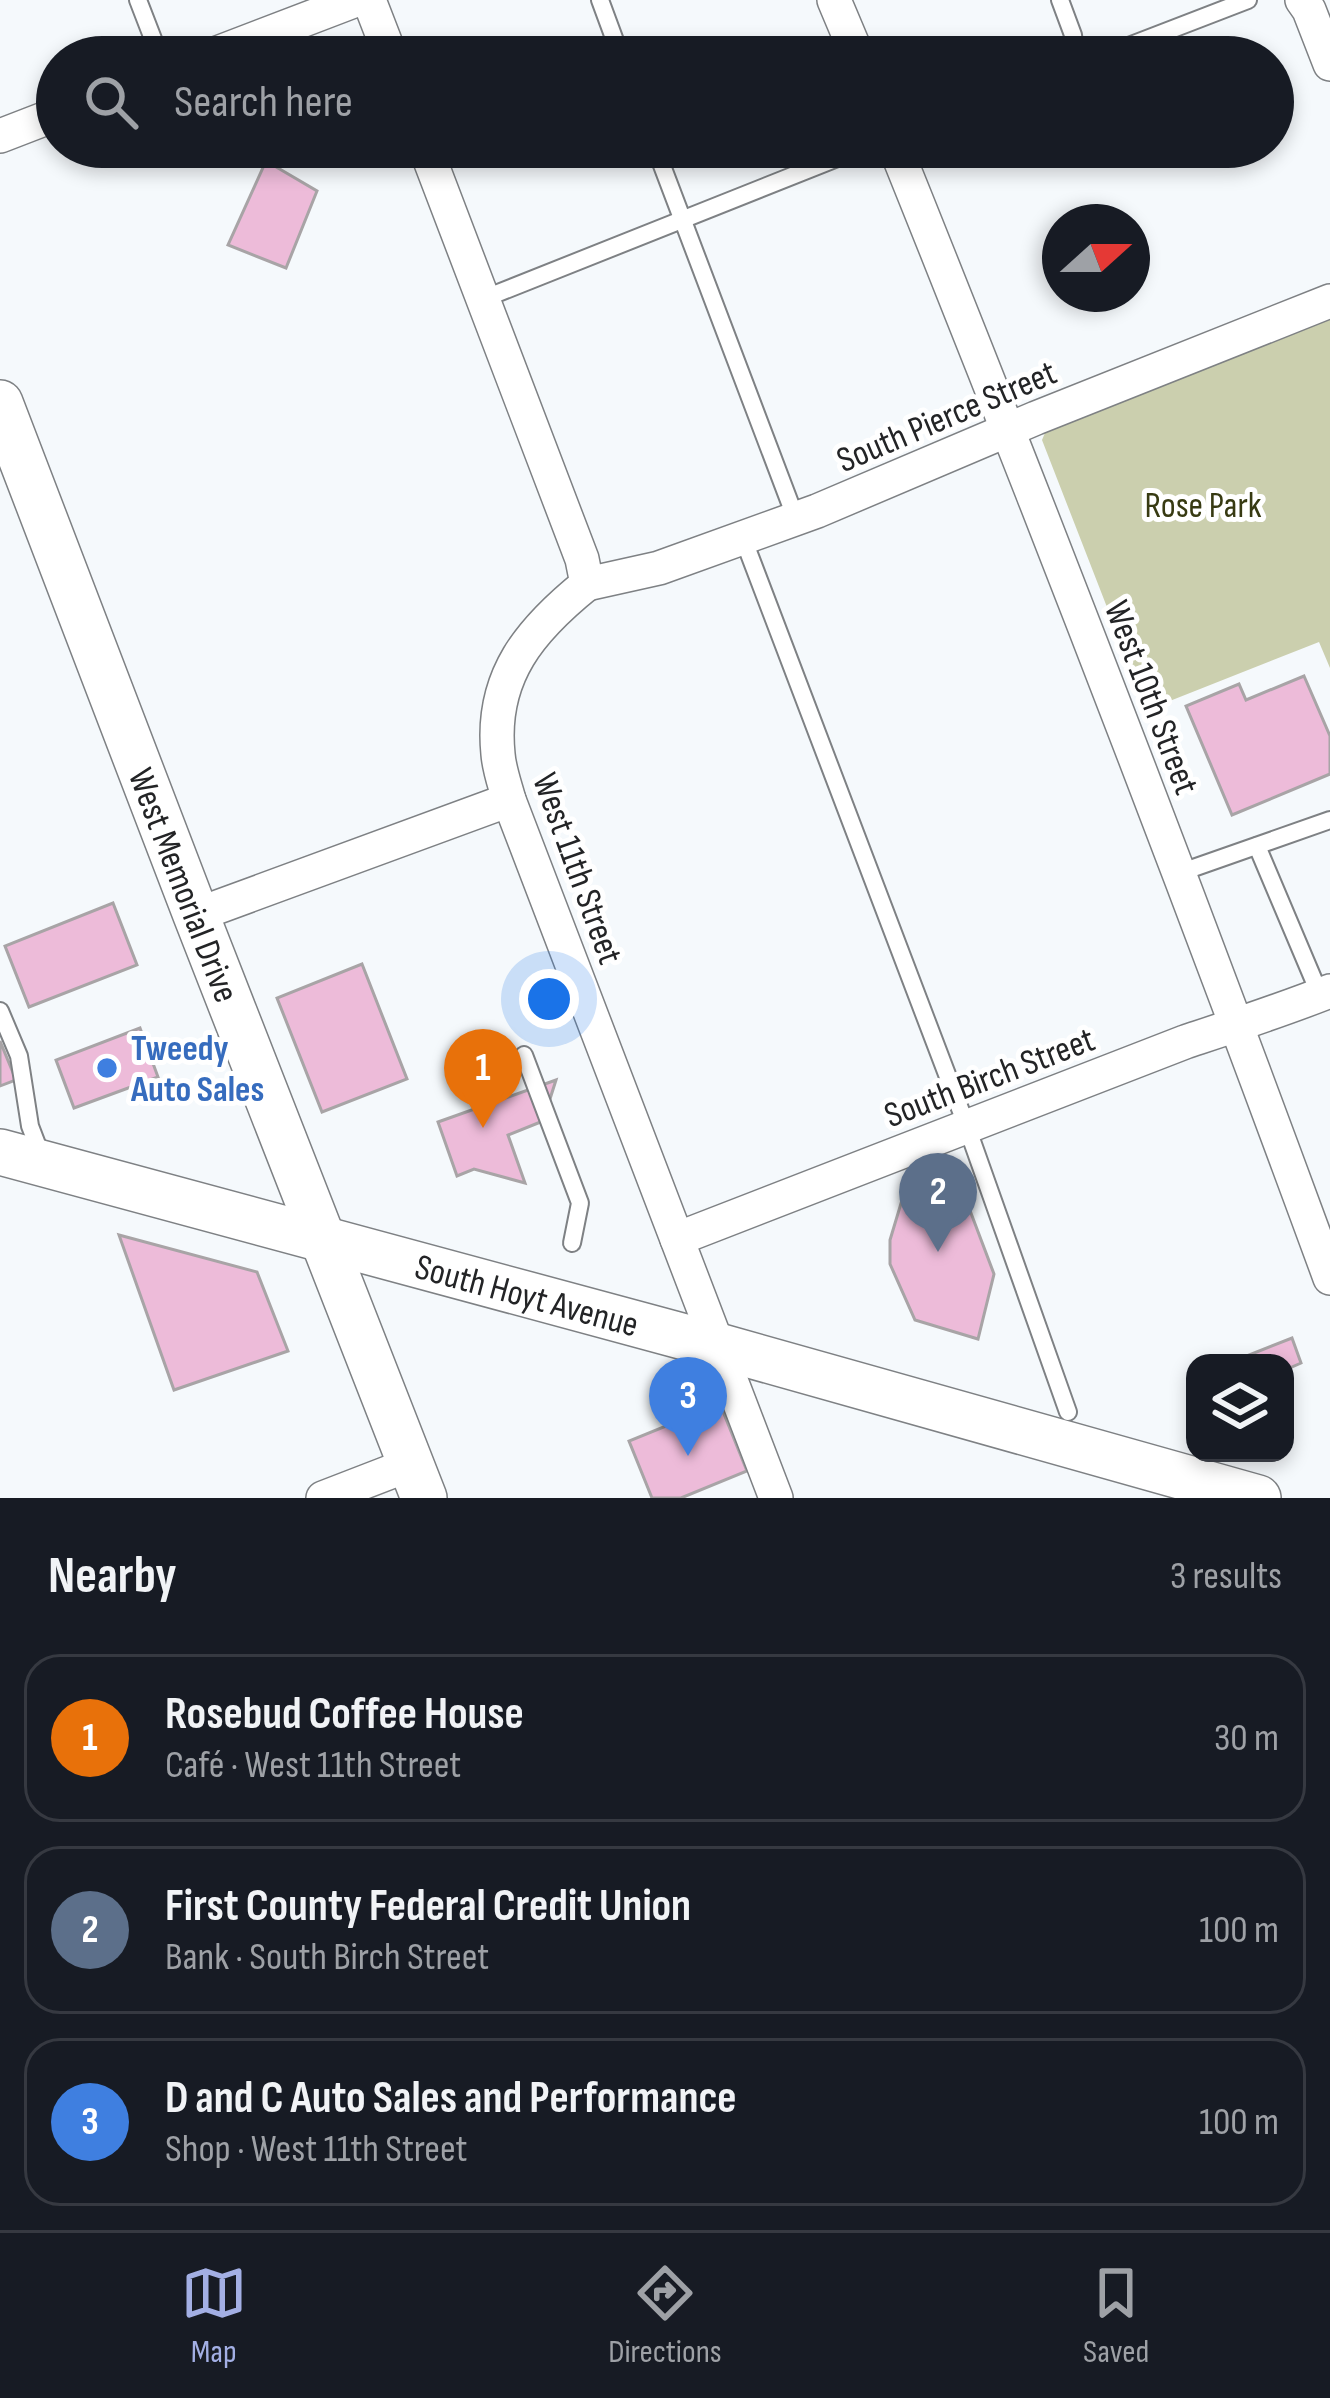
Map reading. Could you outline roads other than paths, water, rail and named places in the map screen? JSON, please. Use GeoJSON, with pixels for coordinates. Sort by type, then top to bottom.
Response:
{"type":"FeatureCollection","features":[{"type":"Feature","properties":{"kind":"main road","name":"West Memorial Drive"},"geometry":{"type":"LineString","coordinates":[[0,403],[418,1481]]}},
{"type":"Feature","properties":{"kind":"main road","name":"South Hoyt Avenue"},"geometry":{"type":"LineString","coordinates":[[0,1152],[1258,1498]]}},
{"type":"Feature","properties":{"kind":"street"},"geometry":{"type":"LineString","coordinates":[[262,36],[356,0]]}},
{"type":"Feature","properties":{"kind":"street"},"geometry":{"type":"LineString","coordinates":[[369,0],[383,36]]}},
{"type":"Feature","properties":{"kind":"street"},"geometry":{"type":"LineString","coordinates":[[834,0],[849,36]]}},
{"type":"Feature","properties":{"kind":"street"},"geometry":{"type":"LineString","coordinates":[[1302,0],[1330,64]]}},
{"type":"Feature","properties":{"kind":"street"},"geometry":{"type":"LineString","coordinates":[[0,136],[36,122]]}},
{"type":"Feature","properties":{"kind":"street"},"geometry":{"type":"LineString","coordinates":[[433,168],[582,559],[587,584]]}},
{"type":"Feature","properties":{"kind":"street","name":"West 10th Street"},"geometry":{"type":"LineString","coordinates":[[903,168],[1009,430],[1330,1278]]}},
{"type":"Feature","properties":{"kind":"street","name":"South Pierce Street"},"geometry":{"type":"LineString","coordinates":[[587,584],[659,568],[796,519],[1330,302]]}},
{"type":"Feature","properties":{"kind":"street","name":"West 11th Street"},"geometry":{"type":"LineString","coordinates":[[587,584],[526,641],[505,682],[497,725],[498,757],[509,800],[776,1498]]}},
{"type":"Feature","properties":{"kind":"street"},"geometry":{"type":"LineString","coordinates":[[196,916],[509,800]]}},
{"type":"Feature","properties":{"kind":"street","name":"South Birch Street"},"geometry":{"type":"LineString","coordinates":[[677,1239],[1325,993]]}},
{"type":"Feature","properties":{"kind":"street"},"geometry":{"type":"LineString","coordinates":[[323,1498],[418,1481]]}},
{"type":"Feature","properties":{"kind":"lane"},"geometry":{"type":"LineString","coordinates":[[138,0],[152,36]]}},
{"type":"Feature","properties":{"kind":"lane"},"geometry":{"type":"LineString","coordinates":[[600,0],[613,36]]}},
{"type":"Feature","properties":{"kind":"lane"},"geometry":{"type":"LineString","coordinates":[[1060,0],[1073,36]]}},
{"type":"Feature","properties":{"kind":"lane"},"geometry":{"type":"LineString","coordinates":[[1155,36],[1248,0]]}},
{"type":"Feature","properties":{"kind":"lane"},"geometry":{"type":"LineString","coordinates":[[663,168],[796,519]]}},
{"type":"Feature","properties":{"kind":"lane"},"geometry":{"type":"LineString","coordinates":[[483,299],[812,168]]}},
{"type":"Feature","properties":{"kind":"lane"},"geometry":{"type":"LineString","coordinates":[[743,538],[967,1127],[1068,1412]]}},
{"type":"Feature","properties":{"kind":"lane"},"geometry":{"type":"LineString","coordinates":[[1179,873],[1330,820]]}},
{"type":"Feature","properties":{"kind":"lane"},"geometry":{"type":"LineString","coordinates":[[1257,846],[1325,993]]}},
{"type":"Feature","properties":{"kind":"lane"},"geometry":{"type":"LineString","coordinates":[[0,1011],[19,1056],[30,1126],[45,1166]]}},
{"type":"Feature","properties":{"kind":"lane"},"geometry":{"type":"LineString","coordinates":[[524,1055],[580,1203],[572,1244]]}},
{"type":"Feature","properties":{"kind":"place","name":"Tweedy Auto Sales"},"geometry":{"type":"Point","coordinates":[107,1068]}},
{"type":"Feature","properties":{"kind":"place","name":"Rosebud Coffee House"},"geometry":{"type":"Point","coordinates":[483,1128]}},
{"type":"Feature","properties":{"kind":"place","name":"First County Federal Credit Union"},"geometry":{"type":"Point","coordinates":[938,1252]}},
{"type":"Feature","properties":{"kind":"place","name":"D and C Auto Sales and Performance"},"geometry":{"type":"Point","coordinates":[688,1456]}},
{"type":"Feature","properties":{"kind":"park label","name":"Rose Park"},"geometry":{"type":"Point","coordinates":[1203,504]}}]}
